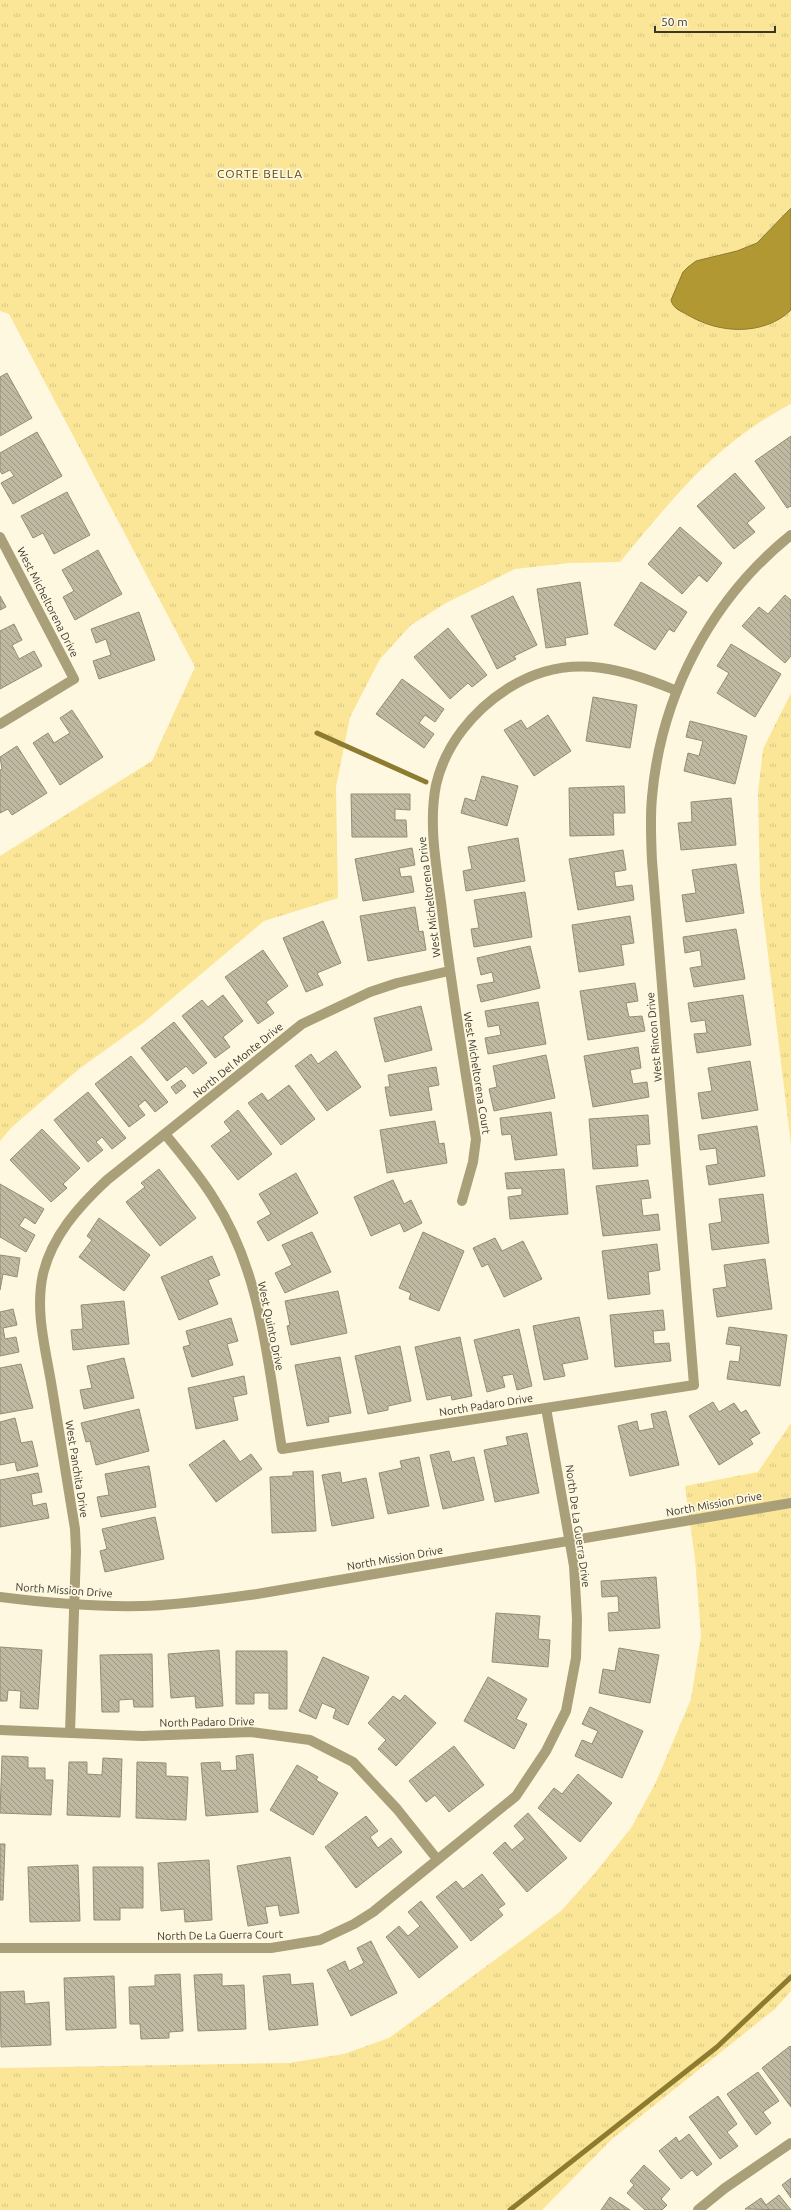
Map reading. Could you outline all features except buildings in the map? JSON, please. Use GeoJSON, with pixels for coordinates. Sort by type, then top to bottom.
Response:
{"type":"FeatureCollection","features":[{"type":"Feature","properties":{"kind":"street","name":"West Rincon Drive"},"geometry":{"type":"LineString","coordinates":[[694,1385],[651,830],[652,799],[659,749],[676,691],[709,625],[723,604],[761,560],[791,535]]}},
{"type":"Feature","properties":{"kind":"street","name":"West Micheltorena Drive"},"geometry":{"type":"LineString","coordinates":[[0,537],[74,679],[0,724]]}},
{"type":"Feature","properties":{"kind":"street","name":"West Micheltorena Drive"},"geometry":{"type":"LineString","coordinates":[[449,971],[433,838],[434,809],[436,785],[444,761],[466,726],[481,708],[517,683],[536,673],[559,667],[580,666],[621,671],[676,691]]}},
{"type":"Feature","properties":{"kind":"street","name":"North Del Monte Drive"},"geometry":{"type":"LineString","coordinates":[[71,1218],[86,1200],[107,1180],[302,1024],[370,992],[397,983],[449,971]]}},
{"type":"Feature","properties":{"kind":"street","name":"West Micheltorena Court"},"geometry":{"type":"LineString","coordinates":[[449,971],[476,1139],[473,1162],[462,1201]]}},
{"type":"Feature","properties":{"kind":"street","name":"West Quinto Drive"},"geometry":{"type":"LineString","coordinates":[[166,1134],[215,1200],[244,1260],[259,1314],[282,1449]]}},
{"type":"Feature","properties":{"kind":"street","name":"West Panchita Drive"},"geometry":{"type":"LineString","coordinates":[[70,1733],[76,1606],[75,1529],[42,1336],[40,1294],[43,1274],[53,1246],[71,1218]]}},
{"type":"Feature","properties":{"kind":"street","name":"North Padaro Drive"},"geometry":{"type":"LineString","coordinates":[[282,1449],[694,1385]]}},
{"type":"Feature","properties":{"kind":"street","name":"North De La Guerra Drive"},"geometry":{"type":"LineString","coordinates":[[437,1859],[516,1796],[546,1751],[566,1711],[576,1658],[578,1619],[574,1566],[546,1408]]}},
{"type":"Feature","properties":{"kind":"street","name":"North Mission Drive"},"geometry":{"type":"LineString","coordinates":[[0,1597],[76,1606],[143,1606],[195,1602],[570,1541],[791,1503]]}},
{"type":"Feature","properties":{"kind":"street","name":"North Padaro Drive"},"geometry":{"type":"LineString","coordinates":[[0,1730],[142,1736],[251,1732],[310,1740],[353,1762],[397,1808],[437,1859]]}},
{"type":"Feature","properties":{"kind":"street","name":"North De La Guerra Court"},"geometry":{"type":"LineString","coordinates":[[0,1948],[270,1948],[298,1945],[320,1940],[354,1924],[372,1912],[437,1859]]}},
{"type":"Feature","properties":{"kind":"street"},"geometry":{"type":"LineString","coordinates":[[698,2210],[726,2188],[791,2144]]}},
{"type":"Feature","properties":{"kind":"green space"},"geometry":{"type":"Polygon","coordinates":[[[0,0],[791,0],[791,404],[764,419],[718,454],[678,494],[620,562],[569,563],[515,569],[446,603],[411,625],[380,659],[350,717],[336,787],[338,898],[264,921],[143,1023],[79,1069],[12,1127],[0,1141],[0,856],[152,761],[195,667],[9,314],[0,311],[0,0]]]}},
{"type":"Feature","properties":{"kind":"green space"},"geometry":{"type":"Polygon","coordinates":[[[791,693],[791,1145],[760,889],[758,793],[763,749],[791,693]]]}},
{"type":"Feature","properties":{"kind":"green space"},"geometry":{"type":"Polygon","coordinates":[[[791,1423],[791,1991],[775,2009],[612,2139],[542,2210],[0,2210],[0,2068],[289,2063],[344,2054],[389,2038],[561,1911],[595,1873],[631,1828],[656,1782],[691,1699],[701,1636],[695,1559],[685,1486],[758,1472],[791,1423]]]}},
{"type":"Feature","properties":{"kind":"shaded area"},"geometry":{"type":"Polygon","coordinates":[[[791,208],[791,310],[768,324],[755,328],[727,329],[700,321],[675,308],[671,300],[683,272],[688,267],[696,261],[737,251],[757,243],[791,208]]]}},
{"type":"Feature","properties":{"kind":"waterway"},"geometry":{"type":"LineString","coordinates":[[317,733],[426,782]]}},
{"type":"Feature","properties":{"kind":"waterway"},"geometry":{"type":"LineString","coordinates":[[510,2210],[717,2047],[791,1977]]}},
{"type":"Feature","properties":{"kind":"district","name":"CORTE BELLA"},"geometry":{"type":"Point","coordinates":[260,174]}}]}
